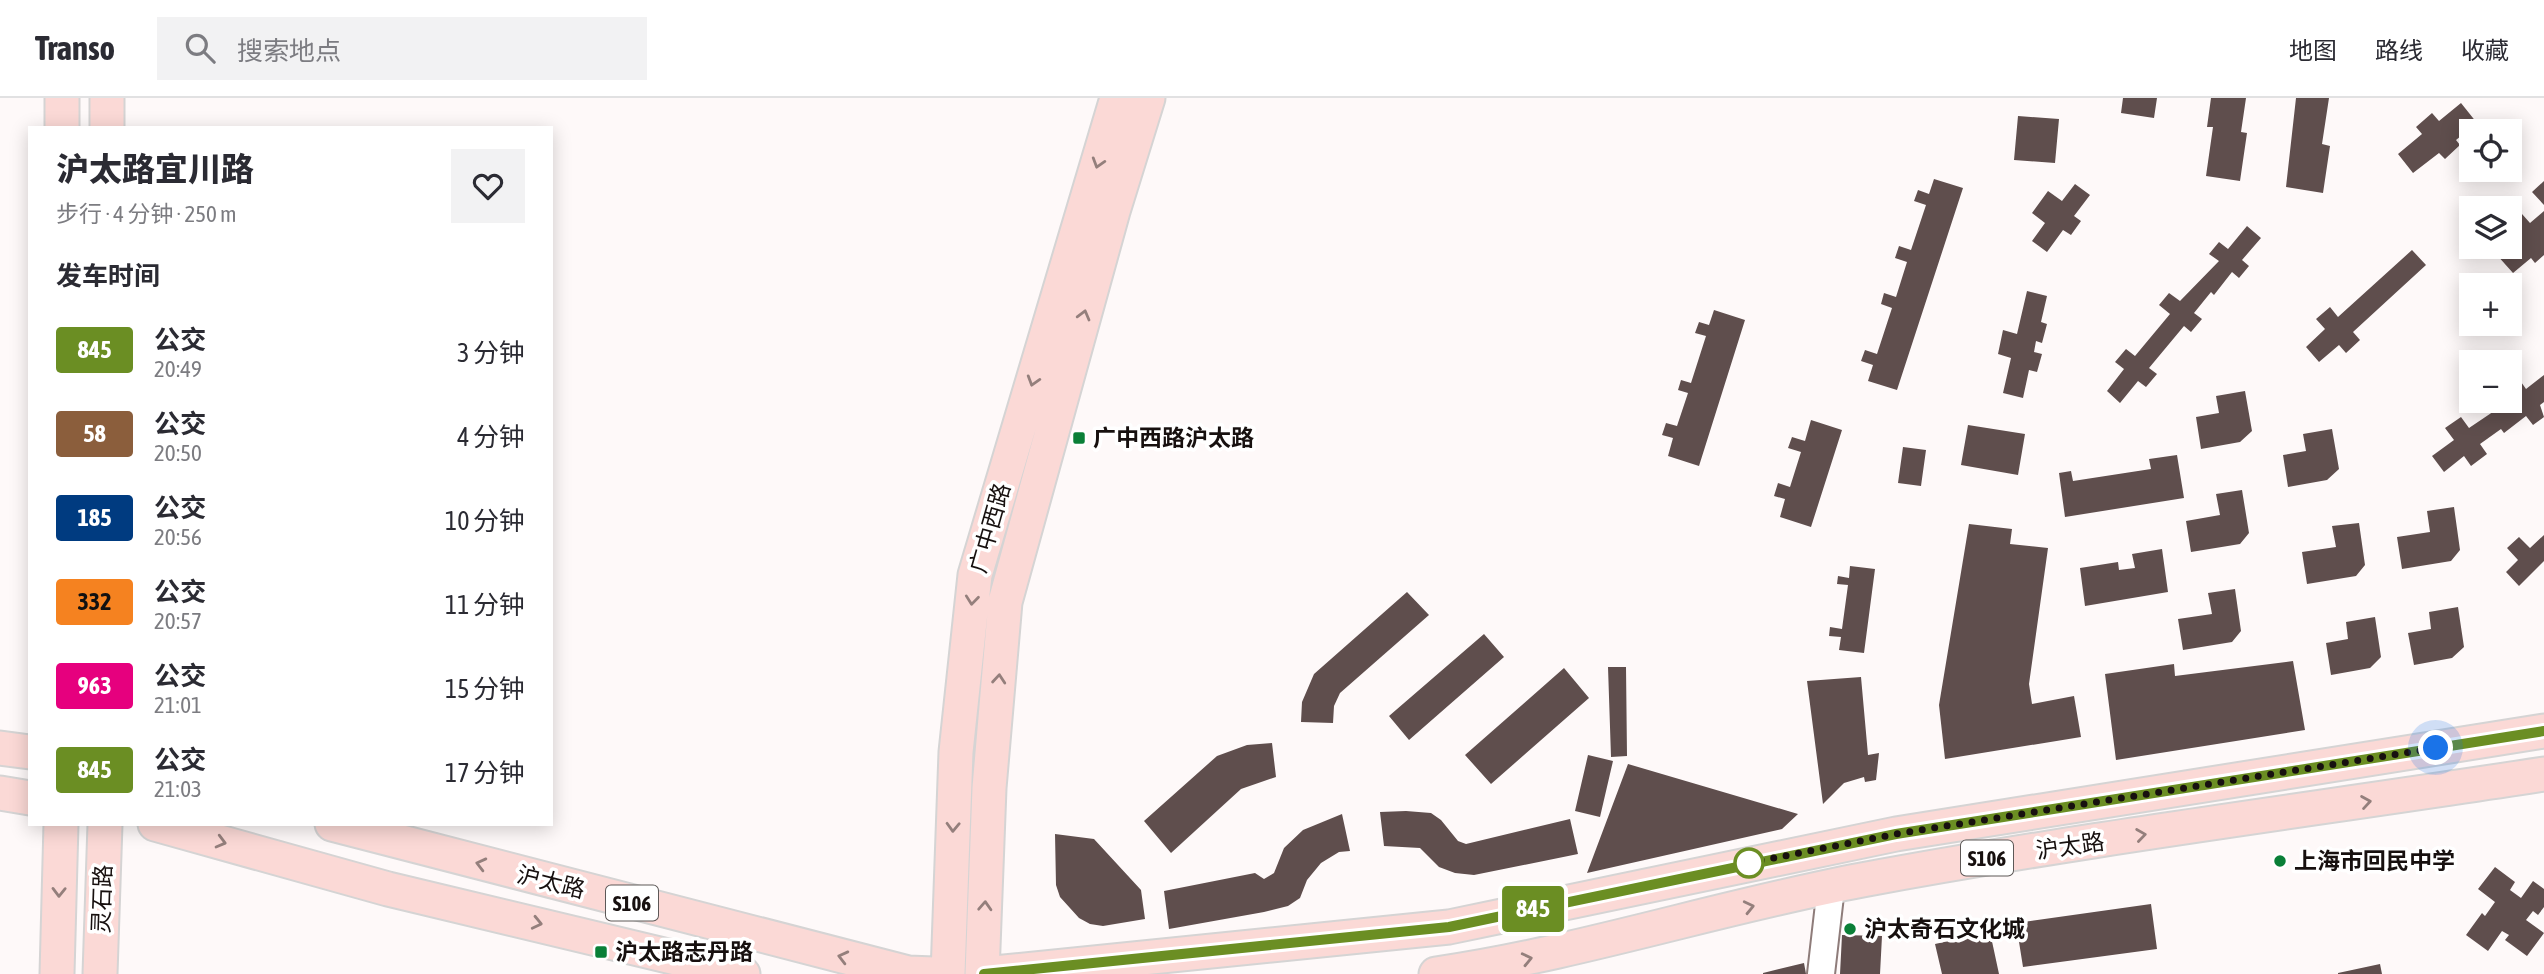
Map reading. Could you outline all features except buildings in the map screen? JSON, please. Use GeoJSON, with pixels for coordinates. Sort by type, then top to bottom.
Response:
{"type":"FeatureCollection","features":[{"type":"Feature","properties":{"kind":"main road"},"geometry":{"type":"LineString","coordinates":[[62,98],[62,126]]}},
{"type":"Feature","properties":{"kind":"main road"},"geometry":{"type":"LineString","coordinates":[[107,98],[107,126]]}},
{"type":"Feature","properties":{"kind":"main road","name":"广中西路"},"geometry":{"type":"LineString","coordinates":[[948,974],[956,752],[975,575],[1117,98]]}},
{"type":"Feature","properties":{"kind":"main road","name":"广中西路"},"geometry":{"type":"LineString","coordinates":[[983,974],[989,788],[1005,602],[1112,211],[1149,98]]}},
{"type":"Feature","properties":{"kind":"main road","name":"沪太路"},"geometry":{"type":"LineString","coordinates":[[983,974],[1449,927],[1896,834],[2544,731]]}},
{"type":"Feature","properties":{"kind":"main road"},"geometry":{"type":"LineString","coordinates":[[0,748],[28,752]]}},
{"type":"Feature","properties":{"kind":"main road","name":"沪太路"},"geometry":{"type":"LineString","coordinates":[[1436,974],[1501,965],[1831,887],[1984,858],[2544,774]]}},
{"type":"Feature","properties":{"kind":"main road"},"geometry":{"type":"LineString","coordinates":[[0,793],[28,798]]}},
{"type":"Feature","properties":{"kind":"main road","name":"灵石路"},"geometry":{"type":"LineString","coordinates":[[57,974],[61,826]]}},
{"type":"Feature","properties":{"kind":"main road","name":"灵石路"},"geometry":{"type":"LineString","coordinates":[[100,974],[105,826]]}},
{"type":"Feature","properties":{"kind":"main road","name":"沪太路"},"geometry":{"type":"LineString","coordinates":[[162,826],[388,888],[743,974]]}},
{"type":"Feature","properties":{"kind":"main road","name":"沪太路"},"geometry":{"type":"LineString","coordinates":[[340,826],[908,973],[934,974]]}},
{"type":"Feature","properties":{"kind":"lane"},"geometry":{"type":"LineString","coordinates":[[1821,974],[1831,887]]}},
{"type":"Feature","properties":{"kind":"bus line","name":"845"},"geometry":{"type":"LineString","coordinates":[[984,974],[1449,927],[1896,834],[2544,731]]}},
{"type":"Feature","properties":{"kind":"place","name":"广中西路沪太路"},"geometry":{"type":"Point","coordinates":[1079,438]}},
{"type":"Feature","properties":{"kind":"place","name":"上海市回民中学"},"geometry":{"type":"Point","coordinates":[2280,861]}},
{"type":"Feature","properties":{"kind":"place","name":"沪太奇石文化城"},"geometry":{"type":"Point","coordinates":[1850,929]}},
{"type":"Feature","properties":{"kind":"place","name":"沪太路志丹路"},"geometry":{"type":"Point","coordinates":[601,952]}},
{"type":"Feature","properties":{"kind":"route"},"geometry":{"type":"LineString","coordinates":[[1749,863],[1896,834],[2436,748]]}}]}
